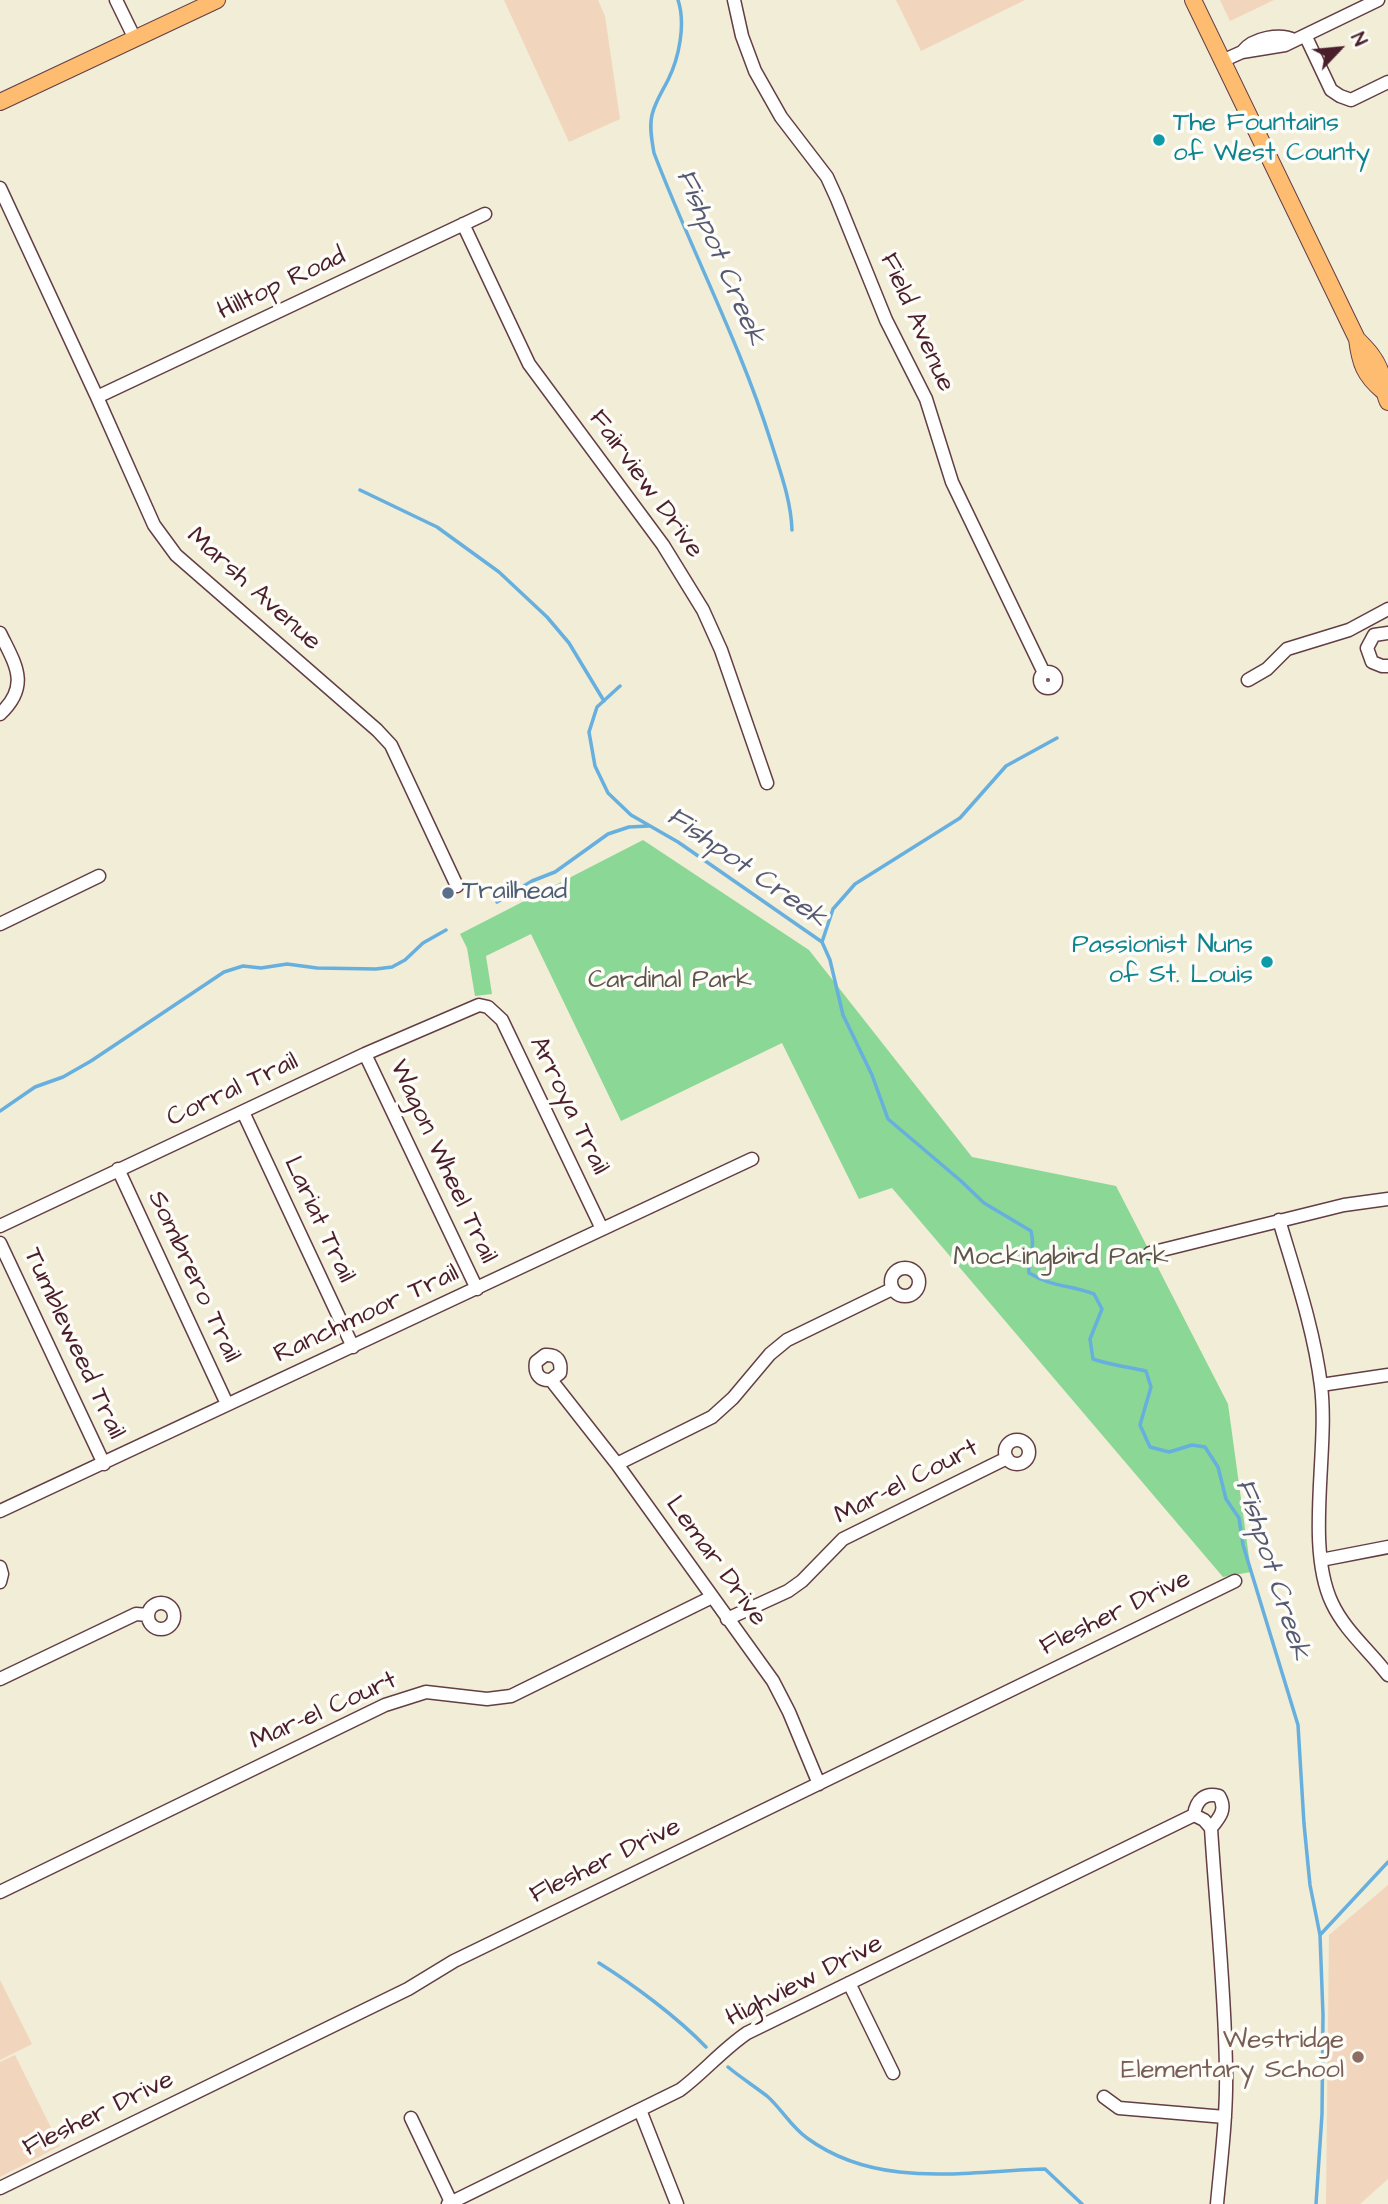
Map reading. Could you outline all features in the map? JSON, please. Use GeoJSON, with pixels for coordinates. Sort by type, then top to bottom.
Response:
{"type":"FeatureCollection","features":[{"type":"Feature","properties":{"kind":"main road"},"geometry":{"type":"LineString","coordinates":[[0,102],[217,0]]}},
{"type":"Feature","properties":{"kind":"main road"},"geometry":{"type":"LineString","coordinates":[[1193,0],[1357,339],[1359,358],[1370,380],[1385,396]]}},
{"type":"Feature","properties":{"kind":"street"},"geometry":{"type":"LineString","coordinates":[[116,0],[135,39]]}},
{"type":"Feature","properties":{"kind":"street","name":"Field Avenue"},"geometry":{"type":"LineString","coordinates":[[734,0],[755,71],[781,117],[821,169],[837,199],[887,320],[926,399],[952,482],[1044,673]]}},
{"type":"Feature","properties":{"kind":"street"},"geometry":{"type":"LineString","coordinates":[[1222,61],[1242,52],[1248,44],[1264,39],[1300,38],[1378,0]]}},
{"type":"Feature","properties":{"kind":"street"},"geometry":{"type":"LineString","coordinates":[[1300,38],[1331,90],[1340,96],[1352,100],[1388,82]]}},
{"type":"Feature","properties":{"kind":"street","name":"Marsh Avenue"},"geometry":{"type":"LineString","coordinates":[[0,188],[162,538],[176,555],[391,745],[457,887]]}},
{"type":"Feature","properties":{"kind":"street","name":"Hilltop Road"},"geometry":{"type":"LineString","coordinates":[[97,397],[485,214]]}},
{"type":"Feature","properties":{"kind":"street","name":"Fairview Drive"},"geometry":{"type":"LineString","coordinates":[[463,224],[529,364],[663,545],[703,610],[721,650],[767,783]]}},
{"type":"Feature","properties":{"kind":"street"},"geometry":{"type":"LineString","coordinates":[[1248,680],[1268,669],[1287,649],[1349,630],[1388,609]]}},
{"type":"Feature","properties":{"kind":"street"},"geometry":{"type":"LineString","coordinates":[[0,633],[18,670],[17,693],[0,713]]}},
{"type":"Feature","properties":{"kind":"street"},"geometry":{"type":"LineString","coordinates":[[1388,633],[1374,635],[1367,648],[1373,662],[1388,666]]}},
{"type":"Feature","properties":{"kind":"street"},"geometry":{"type":"LineString","coordinates":[[0,924],[99,876]]}},
{"type":"Feature","properties":{"kind":"street","name":"Corral Trail"},"geometry":{"type":"LineString","coordinates":[[0,1226],[365,1054],[468,1008],[479,1005],[488,1007]]}},
{"type":"Feature","properties":{"kind":"street","name":"Arroya Trail"},"geometry":{"type":"LineString","coordinates":[[488,1007],[502,1020],[602,1229]]}},
{"type":"Feature","properties":{"kind":"street","name":"Wagon Wheel Trail"},"geometry":{"type":"LineString","coordinates":[[365,1054],[477,1289]]}},
{"type":"Feature","properties":{"kind":"street","name":"Lariat Trail"},"geometry":{"type":"LineString","coordinates":[[243,1112],[352,1347]]}},
{"type":"Feature","properties":{"kind":"street","name":"Ranchmoor Trail"},"geometry":{"type":"LineString","coordinates":[[0,1511],[752,1159]]}},
{"type":"Feature","properties":{"kind":"street","name":"Sombrero Trail"},"geometry":{"type":"LineString","coordinates":[[118,1169],[227,1404]]}},
{"type":"Feature","properties":{"kind":"street"},"geometry":{"type":"LineString","coordinates":[[1150,1253],[1344,1205],[1388,1199]]}},
{"type":"Feature","properties":{"kind":"street"},"geometry":{"type":"LineString","coordinates":[[1279,1220],[1305,1309],[1321,1385],[1321,1560],[1332,1603],[1342,1620],[1388,1675]]}},
{"type":"Feature","properties":{"kind":"street","name":"Tumbleweed Trail"},"geometry":{"type":"LineString","coordinates":[[0,1243],[104,1464]]}},
{"type":"Feature","properties":{"kind":"street"},"geometry":{"type":"LineString","coordinates":[[617,1464],[712,1418],[733,1398],[770,1354],[787,1340],[892,1289]]}},
{"type":"Feature","properties":{"kind":"street"},"geometry":{"type":"LineString","coordinates":[[1321,1385],[1388,1375]]}},
{"type":"Feature","properties":{"kind":"street","name":"Lemar Drive"},"geometry":{"type":"LineString","coordinates":[[551,1380],[617,1464],[773,1681],[819,1784]]}},
{"type":"Feature","properties":{"kind":"street","name":"Mar-el Court"},"geometry":{"type":"LineString","coordinates":[[727,1619],[788,1591],[802,1581],[843,1539],[1007,1458]]}},
{"type":"Feature","properties":{"kind":"street"},"geometry":{"type":"LineString","coordinates":[[1321,1560],[1388,1547]]}},
{"type":"Feature","properties":{"kind":"street"},"geometry":{"type":"LineString","coordinates":[[0,1567],[0,1581]]}},
{"type":"Feature","properties":{"kind":"street","name":"Flesher Drive"},"geometry":{"type":"LineString","coordinates":[[0,2188],[408,1989],[454,1961],[1236,1581]]}},
{"type":"Feature","properties":{"kind":"street","name":"Mar-el Court"},"geometry":{"type":"LineString","coordinates":[[0,1892],[385,1705],[426,1692],[487,1699],[511,1696],[712,1597]]}},
{"type":"Feature","properties":{"kind":"street"},"geometry":{"type":"LineString","coordinates":[[0,1679],[136,1614],[148,1615]]}},
{"type":"Feature","properties":{"kind":"street","name":"Highview Drive"},"geometry":{"type":"LineString","coordinates":[[451,2203],[688,2084],[747,2033],[1194,1815],[1195,1806],[1202,1797],[1211,1794],[1219,1796],[1223,1802],[1223,1810],[1211,1828],[1226,2070],[1225,2117],[1217,2204]]}},
{"type":"Feature","properties":{"kind":"street"},"geometry":{"type":"LineString","coordinates":[[1194,1815],[1204,1820],[1211,1828]]}},
{"type":"Feature","properties":{"kind":"street"},"geometry":{"type":"LineString","coordinates":[[849,1983],[892,2073]]}},
{"type":"Feature","properties":{"kind":"street"},"geometry":{"type":"LineString","coordinates":[[1104,2097],[1119,2108],[1225,2117]]}},
{"type":"Feature","properties":{"kind":"street"},"geometry":{"type":"LineString","coordinates":[[640,2110],[677,2204]]}},
{"type":"Feature","properties":{"kind":"street"},"geometry":{"type":"LineString","coordinates":[[411,2118],[451,2203]]}},
{"type":"Feature","properties":{"kind":"shaded area"},"geometry":{"type":"Polygon","coordinates":[[[504,0],[598,0],[605,16],[620,119],[569,142],[504,0]]]}},
{"type":"Feature","properties":{"kind":"shaded area"},"geometry":{"type":"Polygon","coordinates":[[[896,0],[1025,0],[921,51],[896,0]]]}},
{"type":"Feature","properties":{"kind":"shaded area"},"geometry":{"type":"Polygon","coordinates":[[[1220,0],[1274,0],[1230,21],[1220,0]]]}},
{"type":"Feature","properties":{"kind":"shaded area","name":"Westridge Elementary School"},"geometry":{"type":"Polygon","coordinates":[[[1388,1885],[1388,2179],[1360,2204],[1326,2204],[1329,1935],[1388,1885]]]}},
{"type":"Feature","properties":{"kind":"shaded area"},"geometry":{"type":"Polygon","coordinates":[[[0,1980],[32,2044],[0,2060],[0,1980]]]}},
{"type":"Feature","properties":{"kind":"shaded area"},"geometry":{"type":"Polygon","coordinates":[[[15,2055],[60,2146],[0,2177],[0,2062],[15,2055]]]}},
{"type":"Feature","properties":{"kind":"green space"},"geometry":{"type":"Polygon","coordinates":[[[643,840],[809,950],[972,1157],[1116,1186],[1228,1404],[1251,1572],[1223,1577],[892,1188],[859,1199],[782,1043],[621,1121],[531,934],[486,956],[492,994],[475,996],[467,948],[460,934],[643,840]]]}},
{"type":"Feature","properties":{"kind":"waterway","name":"Fishpot Creek"},"geometry":{"type":"LineString","coordinates":[[678,0],[680,41],[672,71],[652,115],[654,153],[759,405],[790,508],[792,530]]}},
{"type":"Feature","properties":{"kind":"waterway"},"geometry":{"type":"LineString","coordinates":[[360,490],[437,527],[499,572],[547,617],[569,643],[604,701]]}},
{"type":"Feature","properties":{"kind":"waterway","name":"Fishpot Creek"},"geometry":{"type":"LineString","coordinates":[[620,686],[597,707],[589,732],[595,766],[608,793],[631,815],[678,842],[822,942],[830,960],[843,1015],[872,1075],[888,1119],[984,1203],[1031,1231],[1033,1243],[1029,1273],[1045,1281],[1094,1294],[1102,1309],[1090,1339],[1093,1359],[1146,1371],[1151,1387],[1140,1425],[1150,1447],[1169,1452],[1192,1445],[1205,1447],[1218,1467],[1226,1499],[1239,1518],[1243,1545],[1298,1725],[1310,1885],[1320,1935],[1323,2015],[1322,2114],[1316,2204]]}},
{"type":"Feature","properties":{"kind":"waterway"},"geometry":{"type":"LineString","coordinates":[[822,942],[833,909],[855,884],[960,818],[1006,766],[1057,738]]}},
{"type":"Feature","properties":{"kind":"waterway"},"geometry":{"type":"LineString","coordinates":[[497,902],[532,881],[555,872],[608,834],[629,827],[649,826]]}},
{"type":"Feature","properties":{"kind":"waterway"},"geometry":{"type":"LineString","coordinates":[[0,1111],[35,1087],[63,1077],[91,1061],[224,972],[243,966],[261,968],[287,964],[317,968],[392,967],[405,960],[423,943],[446,930]]}},
{"type":"Feature","properties":{"kind":"waterway"},"geometry":{"type":"LineString","coordinates":[[1320,1935],[1388,1862]]}},
{"type":"Feature","properties":{"kind":"waterway"},"geometry":{"type":"LineString","coordinates":[[599,1963],[655,2002],[706,2047]]}},
{"type":"Feature","properties":{"kind":"waterway"},"geometry":{"type":"LineString","coordinates":[[728,2067],[767,2096],[801,2134],[834,2154],[863,2165],[923,2174],[1045,2169],[1082,2204]]}},
{"type":"Feature","properties":{"kind":"place","name":"The Fountains of West County"},"geometry":{"type":"Point","coordinates":[1159,140]}},
{"type":"Feature","properties":{"kind":"place","name":"Trailhead"},"geometry":{"type":"Point","coordinates":[448,893]}},
{"type":"Feature","properties":{"kind":"place","name":"Passionist Nuns of St. Louis"},"geometry":{"type":"Point","coordinates":[1267,962]}},
{"type":"Feature","properties":{"kind":"place","name":"Westridge Elementary School"},"geometry":{"type":"Point","coordinates":[1358,2057]}},
{"type":"Feature","properties":{"kind":"park label","name":"Cardinal Park"},"geometry":{"type":"Point","coordinates":[670,982]}},
{"type":"Feature","properties":{"kind":"park label","name":"Mockingbird Park"},"geometry":{"type":"Point","coordinates":[1061,1259]}}]}
